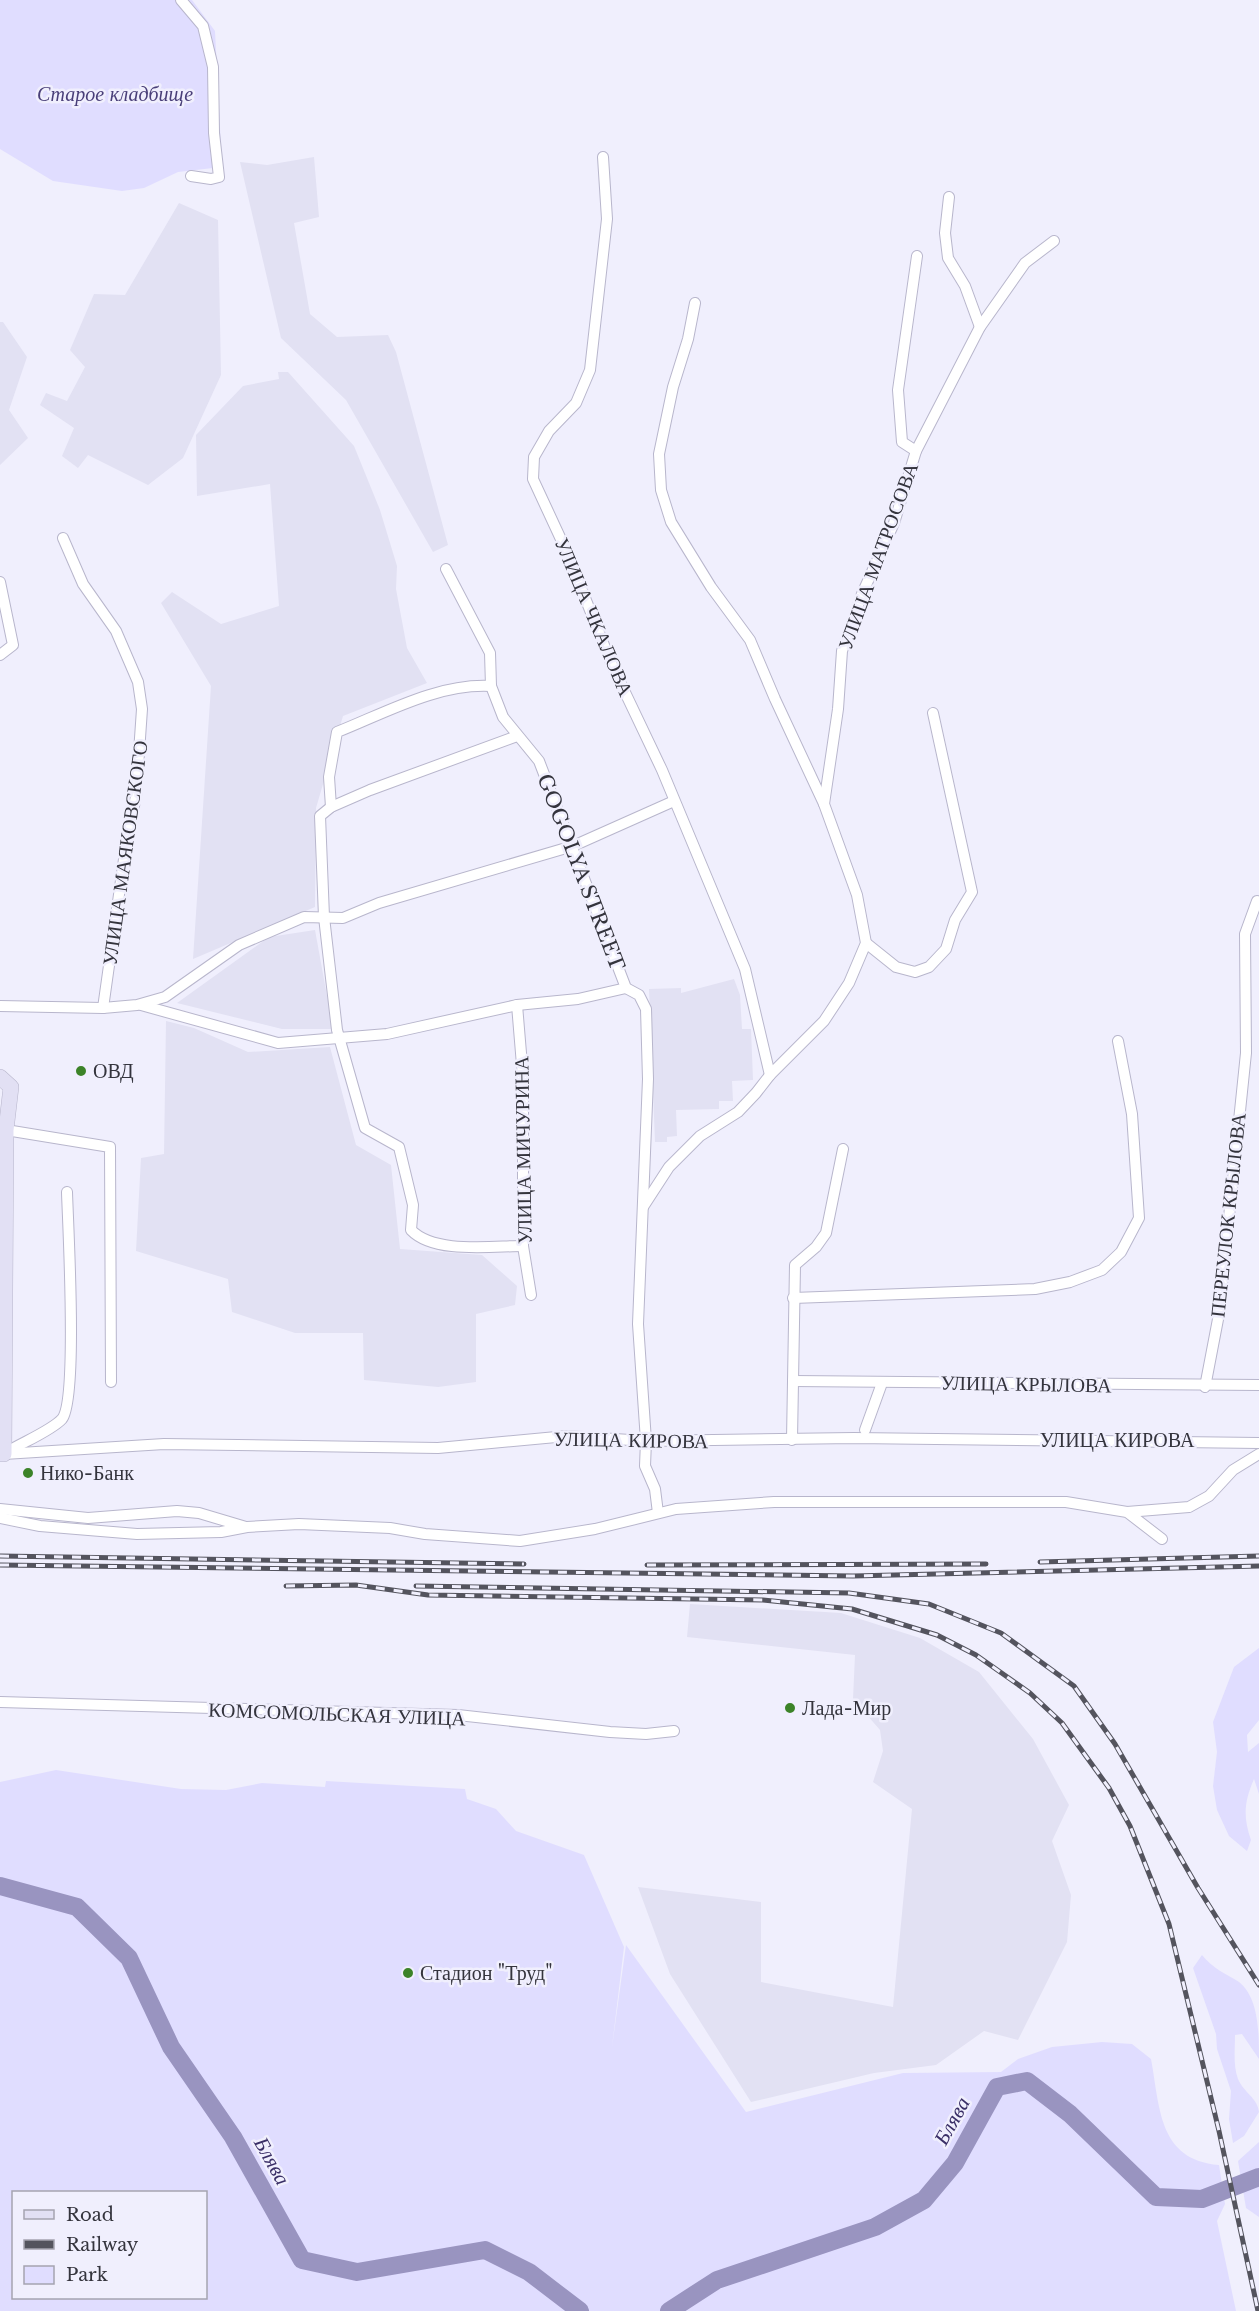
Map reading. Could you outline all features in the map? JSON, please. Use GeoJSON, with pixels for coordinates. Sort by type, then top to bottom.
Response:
{"type":"FeatureCollection","features":[{"type":"Feature","properties":{"kind":"street"},"geometry":{"type":"LineString","coordinates":[[181,0],[203,26],[213,67],[214,133],[219,177],[213,182],[191,176]]}},
{"type":"Feature","properties":{"kind":"street","name":"УЛИЦА ЧКАЛОВА"},"geometry":{"type":"LineString","coordinates":[[603,157],[607,219],[590,369],[576,403],[549,431],[534,457],[533,479],[565,548],[612,665],[674,801],[745,969],[771,1075]]}},
{"type":"Feature","properties":{"kind":"street"},"geometry":{"type":"LineString","coordinates":[[950,197],[945,232],[948,258],[965,286],[980,327]]}},
{"type":"Feature","properties":{"kind":"street","name":"УЛИЦА МАТРОСОВА"},"geometry":{"type":"LineString","coordinates":[[824,804],[838,709],[842,651],[862,594],[894,523],[916,451],[980,327],[1025,263],[1054,241]]}},
{"type":"Feature","properties":{"kind":"street","name":"УЛИЦА МАТРОСОВА"},"geometry":{"type":"LineString","coordinates":[[916,451],[902,442],[898,390],[917,256]]}},
{"type":"Feature","properties":{"kind":"street","name":"УЛИЦА МАТРОСОВА"},"geometry":{"type":"LineString","coordinates":[[695,303],[659,454],[661,490],[671,522],[711,587],[750,640],[824,804],[857,895],[866,943]]}},
{"type":"Feature","properties":{"kind":"street","name":"УЛИЦА МАЯКОВСКОГО"},"geometry":{"type":"LineString","coordinates":[[63,538],[83,585],[116,631],[138,682],[142,709],[136,796],[126,845],[103,1008]]}},
{"type":"Feature","properties":{"kind":"street","name":"GOGOLYA STREET"},"geometry":{"type":"LineString","coordinates":[[446,569],[490,653],[491,686],[503,717],[539,761],[626,988],[639,995],[646,1009],[648,1079],[638,1324],[646,1441],[645,1466],[655,1490],[658,1513]]}},
{"type":"Feature","properties":{"kind":"street"},"geometry":{"type":"LineString","coordinates":[[0,582],[13,645],[0,655]]}},
{"type":"Feature","properties":{"kind":"street"},"geometry":{"type":"LineString","coordinates":[[331,807],[329,777],[337,732],[415,700],[467,685],[491,686]]}},
{"type":"Feature","properties":{"kind":"street"},"geometry":{"type":"LineString","coordinates":[[643,1207],[657,1182],[684,1151],[700,1136],[738,1112],[824,1021],[849,983],[866,943],[896,967],[915,972],[929,967],[946,949],[955,920],[972,892],[933,713]]}},
{"type":"Feature","properties":{"kind":"street"},"geometry":{"type":"LineString","coordinates":[[517,736],[331,807],[320,816],[324,917],[337,1039],[365,1128],[399,1147],[413,1205],[411,1230],[418,1237],[440,1245],[523,1246]]}},
{"type":"Feature","properties":{"kind":"street"},"geometry":{"type":"LineString","coordinates":[[0,1006],[103,1008],[138,1005],[165,997],[239,945],[304,917],[343,918],[379,903],[573,846],[674,801]]}},
{"type":"Feature","properties":{"kind":"street","name":"ПЕРЕУЛОК КРЫЛОВА"},"geometry":{"type":"LineString","coordinates":[[1205,1387],[1219,1314],[1246,1053],[1245,934],[1257,902]]}},
{"type":"Feature","properties":{"kind":"street"},"geometry":{"type":"LineString","coordinates":[[138,1005],[278,1043],[387,1034],[517,1005],[578,999],[626,988]]}},
{"type":"Feature","properties":{"kind":"street","name":"УЛИЦА МИЧУРИНА"},"geometry":{"type":"LineString","coordinates":[[517,1005],[523,1077],[523,1246],[531,1295]]}},
{"type":"Feature","properties":{"kind":"street"},"geometry":{"type":"LineString","coordinates":[[793,1298],[852,1293],[1035,1289],[1070,1282],[1102,1270],[1121,1252],[1139,1218],[1132,1114],[1118,1041]]}},
{"type":"Feature","properties":{"kind":"street"},"geometry":{"type":"LineString","coordinates":[[0,1077],[10,1087],[6,1130],[2,1454],[54,1425],[67,1410],[70,1356],[67,1192]]}},
{"type":"Feature","properties":{"kind":"street"},"geometry":{"type":"LineString","coordinates":[[6,1130],[110,1147],[111,1382]]}},
{"type":"Feature","properties":{"kind":"street"},"geometry":{"type":"LineString","coordinates":[[792,1440],[795,1265],[816,1246],[826,1233],[843,1149]]}},
{"type":"Feature","properties":{"kind":"street","name":"УЛИЦА КРЫЛОВА"},"geometry":{"type":"LineString","coordinates":[[793,1381],[1205,1387],[1259,1385]]}},
{"type":"Feature","properties":{"kind":"street"},"geometry":{"type":"LineString","coordinates":[[865,1430],[882,1383]]}},
{"type":"Feature","properties":{"kind":"street","name":"УЛИЦА КИРОВА"},"geometry":{"type":"LineString","coordinates":[[2,1454],[164,1444],[438,1448],[567,1436],[646,1441],[866,1438],[1259,1443]]}},
{"type":"Feature","properties":{"kind":"street"},"geometry":{"type":"LineString","coordinates":[[0,1518],[40,1526],[136,1534],[221,1532],[247,1527],[299,1524],[390,1528],[520,1541],[596,1529],[676,1509],[774,1502],[1066,1502],[1127,1512],[1189,1507],[1209,1496],[1233,1470],[1259,1454]]}},
{"type":"Feature","properties":{"kind":"street"},"geometry":{"type":"LineString","coordinates":[[0,1509],[88,1518],[177,1511],[199,1513],[247,1527]]}},
{"type":"Feature","properties":{"kind":"street"},"geometry":{"type":"LineString","coordinates":[[1127,1512],[1162,1539]]}},
{"type":"Feature","properties":{"kind":"street","name":"КОМСОМОЛЬСКАЯ УЛИЦА"},"geometry":{"type":"LineString","coordinates":[[0,1702],[147,1708],[458,1715],[610,1732],[646,1734],[674,1731]]}},
{"type":"Feature","properties":{"kind":"shaded area"},"geometry":{"type":"Polygon","coordinates":[[[314,157],[319,217],[294,223],[310,314],[337,337],[388,335],[396,352],[448,545],[433,552],[346,400],[281,338],[240,162],[267,165],[314,157]]]}},
{"type":"Feature","properties":{"kind":"shaded area"},"geometry":{"type":"Polygon","coordinates":[[[179,203],[218,220],[221,375],[183,458],[148,485],[88,455],[78,468],[62,456],[74,428],[40,405],[46,393],[67,401],[85,367],[70,350],[94,294],[125,295],[179,203]]]}},
{"type":"Feature","properties":{"kind":"shaded area"},"geometry":{"type":"Polygon","coordinates":[[[0,322],[3,322],[27,357],[9,410],[28,438],[0,465],[0,322]]]}},
{"type":"Feature","properties":{"kind":"shaded area"},"geometry":{"type":"Polygon","coordinates":[[[278,372],[288,372],[354,446],[380,510],[397,566],[396,589],[407,648],[427,683],[343,716],[316,808],[315,907],[193,959],[211,686],[161,603],[172,592],[221,624],[279,606],[270,484],[197,496],[196,435],[243,386],[279,379],[278,372]]]}},
{"type":"Feature","properties":{"kind":"shaded area"},"geometry":{"type":"Polygon","coordinates":[[[315,930],[333,1029],[282,1029],[177,1003],[269,937],[315,930]]]}},
{"type":"Feature","properties":{"kind":"shaded area"},"geometry":{"type":"Polygon","coordinates":[[[734,979],[740,995],[742,1029],[751,1029],[753,1080],[732,1081],[733,1101],[719,1101],[719,1109],[676,1110],[677,1136],[667,1137],[667,1142],[655,1142],[649,989],[681,988],[681,993],[734,979]]]}},
{"type":"Feature","properties":{"kind":"shaded area"},"geometry":{"type":"Polygon","coordinates":[[[166,1021],[194,1028],[248,1052],[330,1047],[356,1145],[391,1165],[400,1249],[482,1255],[517,1286],[515,1305],[476,1314],[476,1382],[438,1387],[364,1380],[363,1333],[295,1333],[232,1312],[228,1279],[136,1251],[141,1158],[164,1154],[166,1021]]]}},
{"type":"Feature","properties":{"kind":"shaded area"},"geometry":{"type":"Polygon","coordinates":[[[690,1604],[841,1613],[920,1638],[979,1672],[1033,1739],[1069,1805],[1052,1841],[1071,1895],[1067,1942],[1018,2040],[984,2031],[936,2065],[874,2073],[751,2102],[670,1974],[638,1887],[761,1902],[761,1982],[893,2007],[912,1809],[873,1782],[883,1751],[880,1730],[853,1699],[855,1655],[687,1637],[690,1604]]]}},
{"type":"Feature","properties":{"kind":"green space","name":"Старое кладбище"},"geometry":{"type":"Polygon","coordinates":[[[0,0],[192,0],[215,31],[222,167],[178,172],[144,188],[122,191],[53,181],[0,149],[0,0]]]}},
{"type":"Feature","properties":{"kind":"green space"},"geometry":{"type":"Polygon","coordinates":[[[1259,1648],[1259,1720],[1247,1735],[1248,1752],[1259,1743],[1259,1794],[1254,1779],[1248,1795],[1246,1810],[1251,1840],[1247,1851],[1229,1836],[1217,1810],[1213,1786],[1217,1752],[1213,1722],[1234,1667],[1259,1648]]]}},
{"type":"Feature","properties":{"kind":"green space"},"geometry":{"type":"Polygon","coordinates":[[[56,1770],[181,1789],[226,1790],[262,1783],[325,1787],[326,1781],[465,1789],[467,1799],[496,1809],[516,1831],[584,1855],[624,1947],[612,2047],[626,1945],[746,2112],[903,2073],[1001,2072],[1018,2059],[1052,2047],[1102,2042],[1132,2044],[1151,2059],[1160,2112],[1173,2142],[1184,2153],[1199,2161],[1219,2165],[1225,2204],[1217,2221],[1236,2311],[0,2311],[0,1782],[56,1770]]]}},
{"type":"Feature","properties":{"kind":"green space"},"geometry":{"type":"Polygon","coordinates":[[[1202,1955],[1246,1989],[1251,1997],[1256,2017],[1259,2059],[1242,2034],[1235,2035],[1235,2069],[1238,2079],[1256,2102],[1259,2112],[1244,2136],[1233,2143],[1229,2119],[1231,2091],[1217,2049],[1216,2034],[1193,1968],[1202,1955]]]}},
{"type":"Feature","properties":{"kind":"green space"},"geometry":{"type":"Polygon","coordinates":[[[1259,2142],[1259,2217],[1246,2208],[1238,2161],[1259,2142]]]}},
{"type":"Feature","properties":{"kind":"waterway","name":"Блява"},"geometry":{"type":"LineString","coordinates":[[0,1886],[77,1907],[129,1958],[171,2047],[233,2137],[302,2260],[357,2272],[485,2250],[529,2272],[580,2311]]}},
{"type":"Feature","properties":{"kind":"waterway","name":"Блява"},"geometry":{"type":"LineString","coordinates":[[669,2311],[717,2280],[875,2227],[924,2200],[955,2163],[997,2087],[1027,2081],[1070,2114],[1156,2197],[1202,2199],[1259,2177]]}},
{"type":"Feature","properties":{"kind":"railway"},"geometry":{"type":"LineString","coordinates":[[0,1556],[524,1564]]}},
{"type":"Feature","properties":{"kind":"railway"},"geometry":{"type":"LineString","coordinates":[[1040,1562],[1259,1556]]}},
{"type":"Feature","properties":{"kind":"railway"},"geometry":{"type":"LineString","coordinates":[[647,1565],[986,1564]]}},
{"type":"Feature","properties":{"kind":"railway"},"geometry":{"type":"LineString","coordinates":[[0,1565],[853,1576],[1259,1566]]}},
{"type":"Feature","properties":{"kind":"railway"},"geometry":{"type":"LineString","coordinates":[[286,1586],[356,1585],[428,1595],[763,1600],[852,1609],[937,1635],[976,1655],[1030,1693],[1062,1723],[1109,1788],[1130,1826],[1169,1924],[1219,2131],[1258,2311]]}},
{"type":"Feature","properties":{"kind":"railway"},"geometry":{"type":"LineString","coordinates":[[416,1586],[849,1593],[929,1604],[1001,1633],[1074,1686],[1115,1744],[1198,1888],[1259,1985]]}},
{"type":"Feature","properties":{"kind":"place","name":"ОВД"},"geometry":{"type":"Point","coordinates":[81,1071]}},
{"type":"Feature","properties":{"kind":"place","name":"Нико-Банк"},"geometry":{"type":"Point","coordinates":[28,1473]}},
{"type":"Feature","properties":{"kind":"place","name":"Лада-Мир"},"geometry":{"type":"Point","coordinates":[790,1708]}},
{"type":"Feature","properties":{"kind":"place","name":"Стадион \"Труд\""},"geometry":{"type":"Point","coordinates":[408,1973]}}]}
